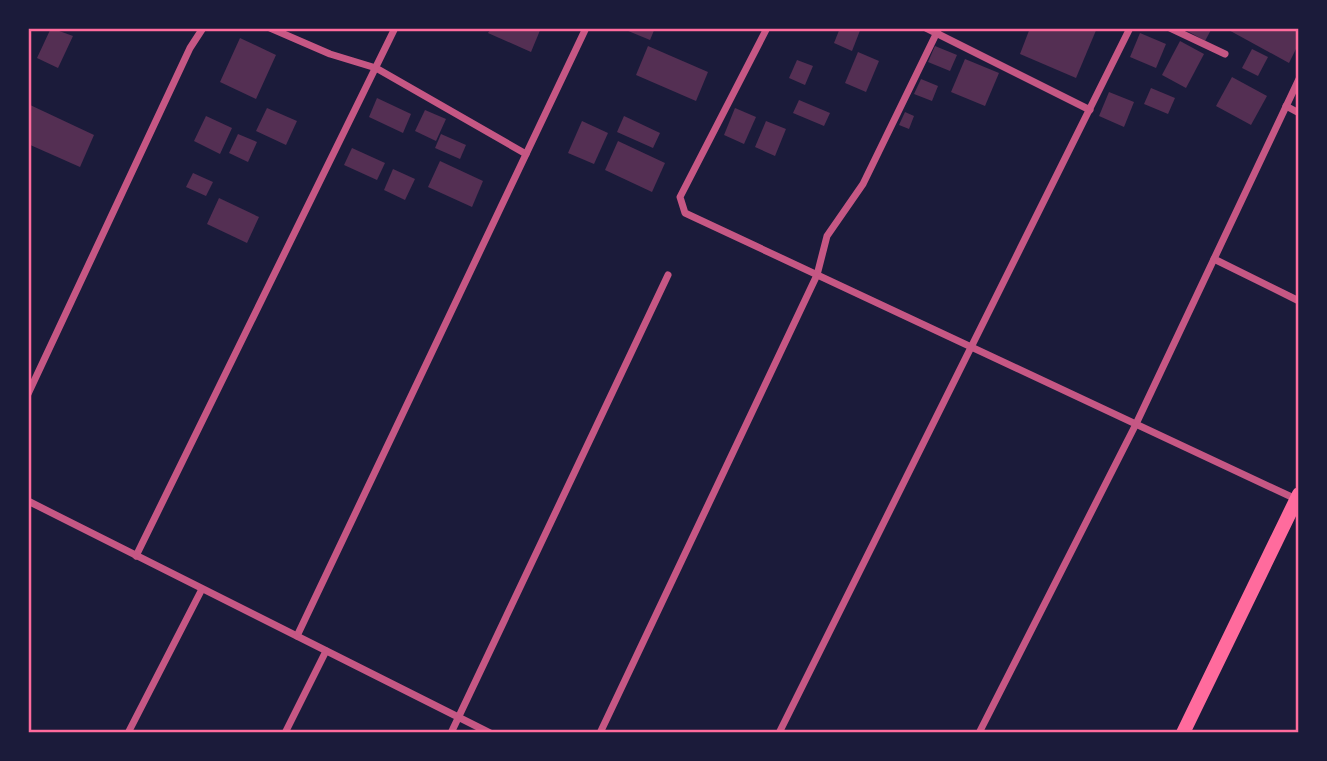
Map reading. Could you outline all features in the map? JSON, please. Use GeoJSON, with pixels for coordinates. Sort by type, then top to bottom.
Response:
{"type":"FeatureCollection","features":[{"type":"Feature","properties":{"kind":"main road"},"geometry":{"type":"LineString","coordinates":[[1183,733],[1298,497]]}},
{"type":"Feature","properties":{"kind":"street"},"geometry":{"type":"LineString","coordinates":[[28,394],[190,48],[203,28]]}},
{"type":"Feature","properties":{"kind":"street"},"geometry":{"type":"LineString","coordinates":[[270,28],[330,54],[376,68],[526,154]]}},
{"type":"Feature","properties":{"kind":"street"},"geometry":{"type":"LineString","coordinates":[[136,556],[395,28]]}},
{"type":"Feature","properties":{"kind":"street"},"geometry":{"type":"LineString","coordinates":[[297,636],[586,28]]}},
{"type":"Feature","properties":{"kind":"street"},"geometry":{"type":"LineString","coordinates":[[767,28],[680,197],[685,213],[1298,497]]}},
{"type":"Feature","properties":{"kind":"street"},"geometry":{"type":"LineString","coordinates":[[926,28],[937,30],[1090,110]]}},
{"type":"Feature","properties":{"kind":"street"},"geometry":{"type":"LineString","coordinates":[[779,733],[1130,28]]}},
{"type":"Feature","properties":{"kind":"street"},"geometry":{"type":"LineString","coordinates":[[1170,28],[1224,54]]}},
{"type":"Feature","properties":{"kind":"street"},"geometry":{"type":"LineString","coordinates":[[600,733],[817,275],[827,236],[863,184],[937,30]]}},
{"type":"Feature","properties":{"kind":"street"},"geometry":{"type":"LineString","coordinates":[[979,733],[1136,424],[1299,79]]}},
{"type":"Feature","properties":{"kind":"street"},"geometry":{"type":"LineString","coordinates":[[1286,107],[1299,113]]}},
{"type":"Feature","properties":{"kind":"street"},"geometry":{"type":"LineString","coordinates":[[1214,259],[1299,301]]}},
{"type":"Feature","properties":{"kind":"street"},"geometry":{"type":"LineString","coordinates":[[451,733],[668,275]]}},
{"type":"Feature","properties":{"kind":"street"},"geometry":{"type":"LineString","coordinates":[[28,501],[490,733]]}},
{"type":"Feature","properties":{"kind":"street"},"geometry":{"type":"LineString","coordinates":[[128,733],[202,589]]}},
{"type":"Feature","properties":{"kind":"street"},"geometry":{"type":"LineString","coordinates":[[285,733],[326,651]]}},
{"type":"Feature","properties":{"kind":"building"},"geometry":{"type":"Polygon","coordinates":[[[51,28],[73,36],[58,68],[37,58],[51,28]]]}},
{"type":"Feature","properties":{"kind":"building"},"geometry":{"type":"Polygon","coordinates":[[[491,28],[541,28],[531,52],[488,33],[491,28]]]}},
{"type":"Feature","properties":{"kind":"building"},"geometry":{"type":"Polygon","coordinates":[[[621,28],[655,28],[650,40],[621,28]]]}},
{"type":"Feature","properties":{"kind":"building"},"geometry":{"type":"Polygon","coordinates":[[[840,28],[861,28],[852,51],[834,43],[840,28]]]}},
{"type":"Feature","properties":{"kind":"building"},"geometry":{"type":"Polygon","coordinates":[[[1030,28],[1097,28],[1076,78],[1020,54],[1030,28]]]}},
{"type":"Feature","properties":{"kind":"building"},"geometry":{"type":"Polygon","coordinates":[[[1182,28],[1212,28],[1205,41],[1182,28]]]}},
{"type":"Feature","properties":{"kind":"building"},"geometry":{"type":"Polygon","coordinates":[[[1225,28],[1299,28],[1299,43],[1289,63],[1225,28]]]}},
{"type":"Feature","properties":{"kind":"building"},"geometry":{"type":"Polygon","coordinates":[[[1140,33],[1166,44],[1156,68],[1130,57],[1140,33]]]}},
{"type":"Feature","properties":{"kind":"building"},"geometry":{"type":"Polygon","coordinates":[[[240,38],[276,55],[256,99],[220,82],[240,38]]]}},
{"type":"Feature","properties":{"kind":"building"},"geometry":{"type":"Polygon","coordinates":[[[1180,41],[1204,54],[1186,88],[1162,75],[1180,41]]]}},
{"type":"Feature","properties":{"kind":"building"},"geometry":{"type":"Polygon","coordinates":[[[648,46],[708,72],[696,101],[636,75],[648,46]]]}},
{"type":"Feature","properties":{"kind":"building"},"geometry":{"type":"Polygon","coordinates":[[[935,46],[957,55],[950,71],[928,62],[935,46]]]}},
{"type":"Feature","properties":{"kind":"building"},"geometry":{"type":"Polygon","coordinates":[[[1252,49],[1268,57],[1258,76],[1242,68],[1252,49]]]}},
{"type":"Feature","properties":{"kind":"building"},"geometry":{"type":"Polygon","coordinates":[[[858,52],[879,61],[866,92],[845,83],[858,52]]]}},
{"type":"Feature","properties":{"kind":"building"},"geometry":{"type":"Polygon","coordinates":[[[965,59],[999,73],[985,106],[951,92],[965,59]]]}},
{"type":"Feature","properties":{"kind":"building"},"geometry":{"type":"Polygon","coordinates":[[[797,60],[813,66],[805,85],[789,78],[797,60]]]}},
{"type":"Feature","properties":{"kind":"building"},"geometry":{"type":"Polygon","coordinates":[[[1232,77],[1267,96],[1251,125],[1216,106],[1232,77]]]}},
{"type":"Feature","properties":{"kind":"building"},"geometry":{"type":"Polygon","coordinates":[[[921,79],[938,86],[932,101],[914,94],[921,79]]]}},
{"type":"Feature","properties":{"kind":"building"},"geometry":{"type":"Polygon","coordinates":[[[1151,88],[1175,98],[1168,114],[1144,104],[1151,88]]]}},
{"type":"Feature","properties":{"kind":"building"},"geometry":{"type":"Polygon","coordinates":[[[1109,92],[1134,102],[1124,127],[1099,116],[1109,92]]]}},
{"type":"Feature","properties":{"kind":"building"},"geometry":{"type":"Polygon","coordinates":[[[377,98],[411,114],[403,133],[369,117],[377,98]]]}},
{"type":"Feature","properties":{"kind":"building"},"geometry":{"type":"Polygon","coordinates":[[[799,100],[830,113],[824,126],[793,113],[799,100]]]}},
{"type":"Feature","properties":{"kind":"building"},"geometry":{"type":"Polygon","coordinates":[[[28,104],[94,135],[80,167],[28,144],[28,104]]]}},
{"type":"Feature","properties":{"kind":"building"},"geometry":{"type":"Polygon","coordinates":[[[267,108],[297,121],[286,145],[256,131],[267,108]]]}},
{"type":"Feature","properties":{"kind":"building"},"geometry":{"type":"Polygon","coordinates":[[[735,108],[756,117],[744,144],[724,135],[735,108]]]}},
{"type":"Feature","properties":{"kind":"building"},"geometry":{"type":"Polygon","coordinates":[[[425,110],[446,119],[436,141],[415,131],[425,110]]]}},
{"type":"Feature","properties":{"kind":"building"},"geometry":{"type":"Polygon","coordinates":[[[905,112],[914,116],[909,129],[899,125],[905,112]]]}},
{"type":"Feature","properties":{"kind":"building"},"geometry":{"type":"Polygon","coordinates":[[[206,116],[232,128],[220,154],[194,141],[206,116]]]}},
{"type":"Feature","properties":{"kind":"building"},"geometry":{"type":"Polygon","coordinates":[[[624,116],[660,133],[653,148],[617,132],[624,116]]]}},
{"type":"Feature","properties":{"kind":"building"},"geometry":{"type":"Polygon","coordinates":[[[582,121],[608,133],[594,164],[568,153],[582,121]]]}},
{"type":"Feature","properties":{"kind":"building"},"geometry":{"type":"Polygon","coordinates":[[[766,121],[786,129],[775,156],[755,147],[766,121]]]}},
{"type":"Feature","properties":{"kind":"building"},"geometry":{"type":"Polygon","coordinates":[[[238,134],[257,142],[248,162],[229,153],[238,134]]]}},
{"type":"Feature","properties":{"kind":"building"},"geometry":{"type":"Polygon","coordinates":[[[441,134],[466,145],[460,159],[435,148],[441,134]]]}},
{"type":"Feature","properties":{"kind":"building"},"geometry":{"type":"Polygon","coordinates":[[[618,141],[665,163],[652,192],[605,170],[618,141]]]}},
{"type":"Feature","properties":{"kind":"building"},"geometry":{"type":"Polygon","coordinates":[[[352,148],[385,163],[377,180],[344,165],[352,148]]]}},
{"type":"Feature","properties":{"kind":"building"},"geometry":{"type":"Polygon","coordinates":[[[440,161],[483,181],[472,207],[428,187],[440,161]]]}},
{"type":"Feature","properties":{"kind":"building"},"geometry":{"type":"Polygon","coordinates":[[[393,169],[415,179],[405,200],[384,190],[393,169]]]}},
{"type":"Feature","properties":{"kind":"building"},"geometry":{"type":"Polygon","coordinates":[[[193,173],[213,182],[206,196],[186,187],[193,173]]]}},
{"type":"Feature","properties":{"kind":"building"},"geometry":{"type":"Polygon","coordinates":[[[219,198],[259,217],[247,243],[207,224],[219,198]]]}}]}
